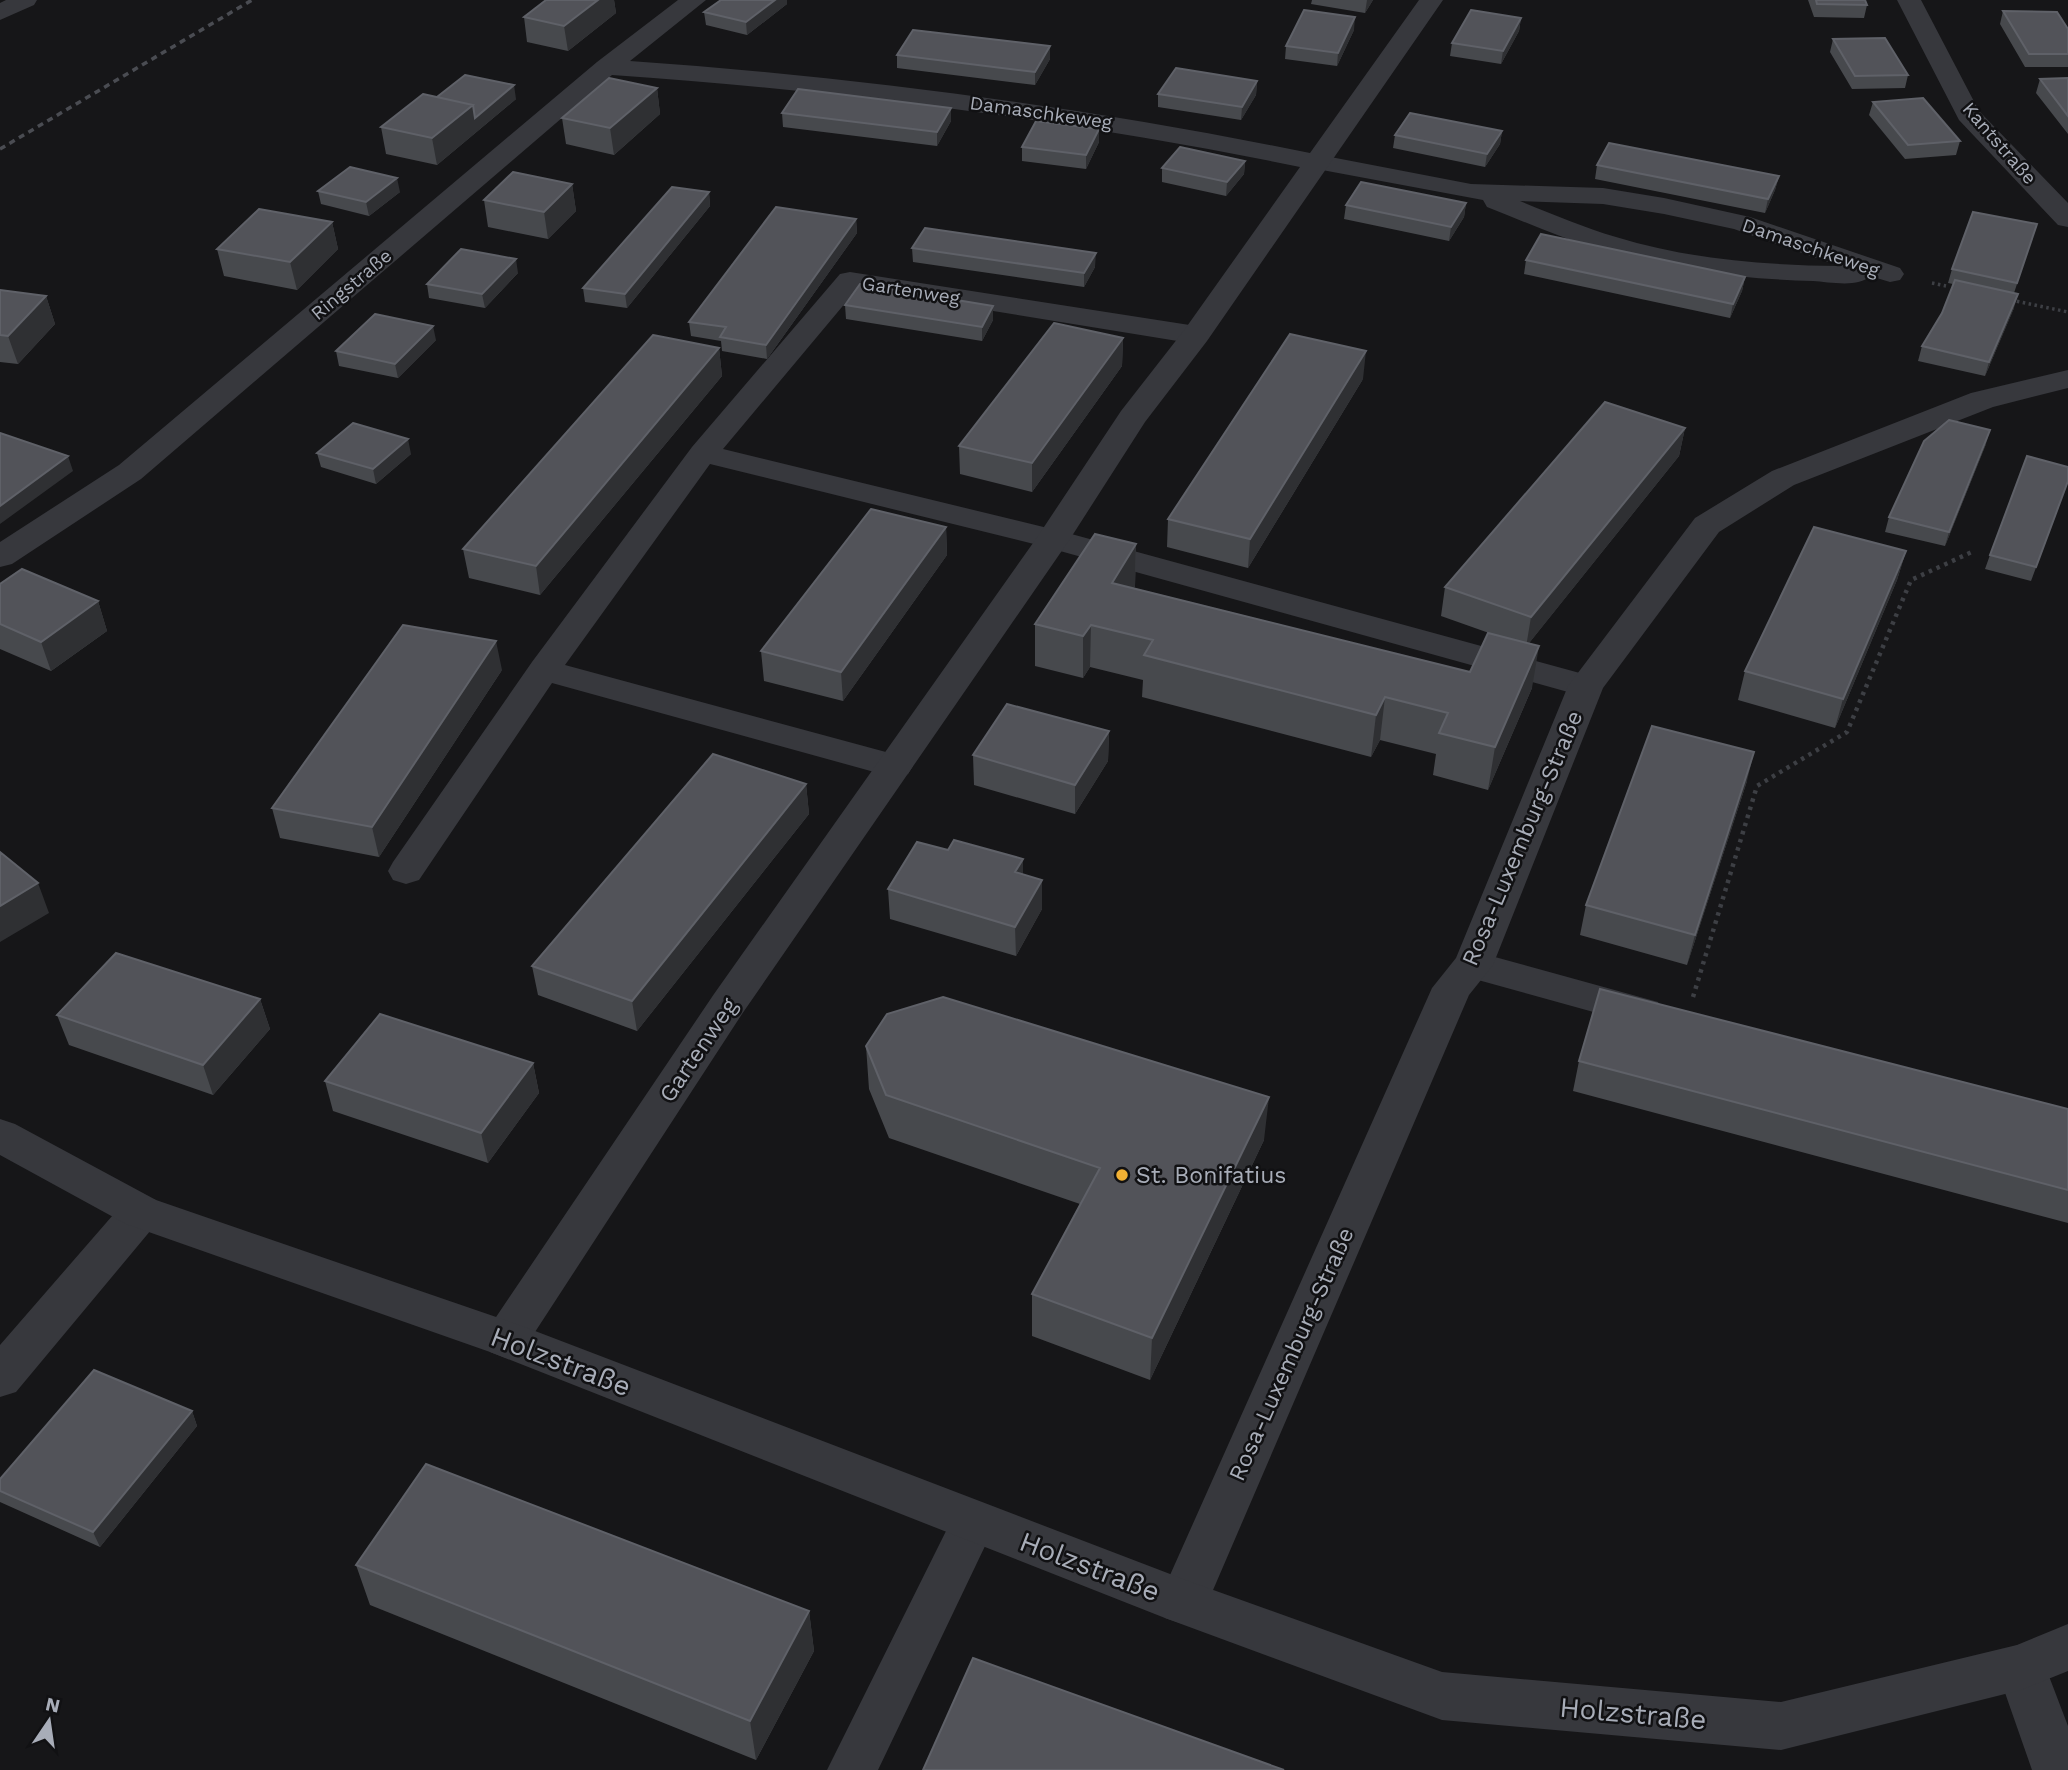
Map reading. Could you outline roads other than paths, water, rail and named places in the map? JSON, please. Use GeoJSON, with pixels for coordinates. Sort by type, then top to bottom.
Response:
{"type":"FeatureCollection","features":[{"type":"Feature","properties":{"kind":"street"},"geometry":{"type":"LineString","coordinates":[[0,13],[25,0]]}},
{"type":"Feature","properties":{"kind":"street","name":"Ringstraße"},"geometry":{"type":"LineString","coordinates":[[0,557],[130,472],[606,67],[694,0]]}},
{"type":"Feature","properties":{"kind":"street","name":"Gartenweg"},"geometry":{"type":"LineString","coordinates":[[506,1339],[728,1004],[1053,539],[1132,418],[1196,335],[1431,0]]}},
{"type":"Feature","properties":{"kind":"street","name":"Kantstraße"},"geometry":{"type":"LineString","coordinates":[[1909,0],[1968,114],[2065,213]]}},
{"type":"Feature","properties":{"kind":"street","name":"Damaschkeweg"},"geometry":{"type":"LineString","coordinates":[[606,67],[777,79],[1032,109],[1202,137],[1315,162]]}},
{"type":"Feature","properties":{"kind":"street","name":"Rosa-Luxemburg-Straße"},"geometry":{"type":"LineString","coordinates":[[1183,1602],[1452,988],[1474,965],[1586,686],[1707,525],[1783,478],[1982,400],[2068,379]]}},
{"type":"Feature","properties":{"kind":"street","name":"Holzstraße"},"geometry":{"type":"LineString","coordinates":[[0,1135],[141,1212],[506,1339],[1183,1602],[1442,1696],[1781,1726],[2021,1667],[2068,1647]]}},
{"type":"Feature","properties":{"kind":"street"},"geometry":{"type":"LineString","coordinates":[[0,1378],[141,1212]]}},
{"type":"Feature","properties":{"kind":"street"},"geometry":{"type":"LineString","coordinates":[[2021,1667],[2058,1770]]}},
{"type":"Feature","properties":{"kind":"lane","name":"Damaschkeweg"},"geometry":{"type":"LineString","coordinates":[[1315,162],[1471,192],[1604,196],[1664,206],[1741,223],[1891,274],[1817,274],[1683,261],[1608,243],[1471,192]]}},
{"type":"Feature","properties":{"kind":"lane","name":"Gartenweg"},"geometry":{"type":"LineString","coordinates":[[406,871],[544,670],[703,453],[850,280],[1196,335]]}},
{"type":"Feature","properties":{"kind":"lane"},"geometry":{"type":"LineString","coordinates":[[703,453],[1053,539],[1586,686]]}},
{"type":"Feature","properties":{"kind":"lane"},"geometry":{"type":"LineString","coordinates":[[544,670],[896,766]]}},
{"type":"Feature","properties":{"kind":"lane"},"geometry":{"type":"LineString","coordinates":[[1474,965],[1685,1024]]}},
{"type":"Feature","properties":{"kind":"lane"},"geometry":{"type":"LineString","coordinates":[[852,1770],[974,1521]]}},
{"type":"Feature","properties":{"kind":"railway"},"geometry":{"type":"LineString","coordinates":[[0,149],[252,0]]}},
{"type":"Feature","properties":{"kind":"place","name":"St. Bonifatius"},"geometry":{"type":"Point","coordinates":[1122,1175]}}]}
